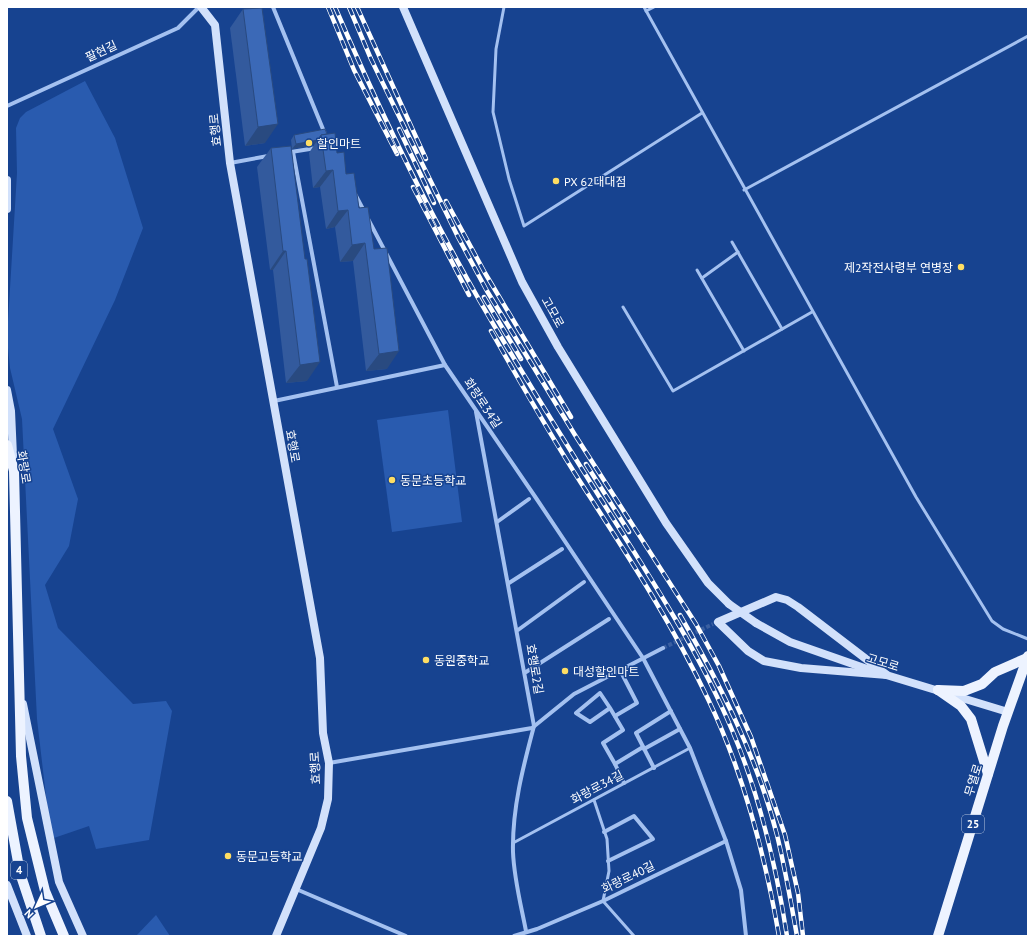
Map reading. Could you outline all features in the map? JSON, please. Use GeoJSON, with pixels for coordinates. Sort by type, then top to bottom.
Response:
{"type":"FeatureCollection","features":[{"type":"Feature","properties":{"kind":"main road","name":"효행로"},"geometry":{"type":"LineString","coordinates":[[200,7],[216,25],[230,163],[320,658],[323,733],[329,763],[328,799],[321,828],[276,936]]}},
{"type":"Feature","properties":{"kind":"main road","name":"고모로"},"geometry":{"type":"LineString","coordinates":[[403,7],[522,282],[558,346],[666,523],[708,583],[729,604],[756,623],[790,642],[846,663],[1008,712]]}},
{"type":"Feature","properties":{"kind":"main road"},"geometry":{"type":"LineString","coordinates":[[7,180],[7,209]]}},
{"type":"Feature","properties":{"kind":"main road"},"geometry":{"type":"LineString","coordinates":[[7,390],[11,411],[14,471]]}},
{"type":"Feature","properties":{"kind":"main road","name":"화랑로"},"geometry":{"type":"LineString","coordinates":[[7,445],[14,471],[21,756],[27,818],[45,891],[64,936]]}},
{"type":"Feature","properties":{"kind":"main road"},"geometry":{"type":"LineString","coordinates":[[776,597],[787,600],[887,676],[801,668],[764,661],[748,651],[716,623],[776,597]]}},
{"type":"Feature","properties":{"kind":"main road"},"geometry":{"type":"LineString","coordinates":[[938,690],[964,691],[982,684],[996,672],[1028,657]]}},
{"type":"Feature","properties":{"kind":"main road","name":"무열로"},"geometry":{"type":"LineString","coordinates":[[938,936],[1008,712],[1028,657]]}},
{"type":"Feature","properties":{"kind":"main road"},"geometry":{"type":"LineString","coordinates":[[938,690],[961,706],[971,719],[988,774]]}},
{"type":"Feature","properties":{"kind":"main road"},"geometry":{"type":"LineString","coordinates":[[20,691],[59,882],[83,936]]}},
{"type":"Feature","properties":{"kind":"main road","name":"4"},"geometry":{"type":"LineString","coordinates":[[7,801],[20,873],[41,936]]}},
{"type":"Feature","properties":{"kind":"main road"},"geometry":{"type":"LineString","coordinates":[[7,884],[27,936]]}},
{"type":"Feature","properties":{"kind":"street","name":"팔현길"},"geometry":{"type":"LineString","coordinates":[[7,106],[178,28],[200,7]]}},
{"type":"Feature","properties":{"kind":"street"},"geometry":{"type":"LineString","coordinates":[[273,7],[328,140]]}},
{"type":"Feature","properties":{"kind":"street"},"geometry":{"type":"LineString","coordinates":[[287,153],[320,147]]}},
{"type":"Feature","properties":{"kind":"street"},"geometry":{"type":"LineString","coordinates":[[293,152],[337,387]]}},
{"type":"Feature","properties":{"kind":"street"},"geometry":{"type":"LineString","coordinates":[[230,163],[274,155]]}},
{"type":"Feature","properties":{"kind":"street","name":"화랑로34길"},"geometry":{"type":"LineString","coordinates":[[354,191],[445,365],[643,658],[671,711],[690,748],[726,840],[741,890],[746,936]]}},
{"type":"Feature","properties":{"kind":"street"},"geometry":{"type":"LineString","coordinates":[[273,401],[445,365]]}},
{"type":"Feature","properties":{"kind":"street","name":"효행로2길"},"geometry":{"type":"LineString","coordinates":[[476,411],[526,672],[534,726],[518,792],[513,844],[517,884],[526,931]]}},
{"type":"Feature","properties":{"kind":"street"},"geometry":{"type":"LineString","coordinates":[[497,522],[529,499]]}},
{"type":"Feature","properties":{"kind":"street"},"geometry":{"type":"LineString","coordinates":[[509,584],[562,549]]}},
{"type":"Feature","properties":{"kind":"street"},"geometry":{"type":"LineString","coordinates":[[518,630],[584,582]]}},
{"type":"Feature","properties":{"kind":"street"},"geometry":{"type":"LineString","coordinates":[[526,672],[609,619]]}},
{"type":"Feature","properties":{"kind":"street"},"geometry":{"type":"LineString","coordinates":[[329,763],[534,726],[574,694],[663,648]]}},
{"type":"Feature","properties":{"kind":"street"},"geometry":{"type":"LineString","coordinates":[[615,716],[636,703],[620,670]]}},
{"type":"Feature","properties":{"kind":"street"},"geometry":{"type":"LineString","coordinates":[[610,708],[590,722],[576,713],[600,693],[610,708],[615,716],[623,730],[603,743],[624,783]]}},
{"type":"Feature","properties":{"kind":"street"},"geometry":{"type":"LineString","coordinates":[[654,768],[636,733],[671,711]]}},
{"type":"Feature","properties":{"kind":"street"},"geometry":{"type":"LineString","coordinates":[[615,764],[680,730]]}},
{"type":"Feature","properties":{"kind":"street"},"geometry":{"type":"LineString","coordinates":[[604,832],[634,816],[652,839],[608,861]]}},
{"type":"Feature","properties":{"kind":"street","name":"화랑로40길"},"geometry":{"type":"LineString","coordinates":[[526,931],[537,929],[603,901],[726,840]]}},
{"type":"Feature","properties":{"kind":"street"},"geometry":{"type":"LineString","coordinates":[[296,889],[406,936]]}},
{"type":"Feature","properties":{"kind":"street"},"geometry":{"type":"LineString","coordinates":[[514,936],[526,931]]}},
{"type":"Feature","properties":{"kind":"lane"},"geometry":{"type":"LineString","coordinates":[[504,7],[496,49],[493,112],[509,179],[524,226],[702,113]]}},
{"type":"Feature","properties":{"kind":"lane"},"geometry":{"type":"LineString","coordinates":[[644,7],[744,190],[916,497],[992,621],[1003,629],[1028,639]]}},
{"type":"Feature","properties":{"kind":"lane"},"geometry":{"type":"LineString","coordinates":[[646,11],[654,7]]}},
{"type":"Feature","properties":{"kind":"lane"},"geometry":{"type":"LineString","coordinates":[[744,190],[1028,36]]}},
{"type":"Feature","properties":{"kind":"lane"},"geometry":{"type":"LineString","coordinates":[[732,242],[782,329]]}},
{"type":"Feature","properties":{"kind":"lane"},"geometry":{"type":"LineString","coordinates":[[702,278],[738,252]]}},
{"type":"Feature","properties":{"kind":"lane"},"geometry":{"type":"LineString","coordinates":[[698,270],[744,351]]}},
{"type":"Feature","properties":{"kind":"lane"},"geometry":{"type":"LineString","coordinates":[[623,307],[673,392],[812,312]]}},
{"type":"Feature","properties":{"kind":"lane","name":"화랑로34길"},"geometry":{"type":"LineString","coordinates":[[513,844],[690,748]]}},
{"type":"Feature","properties":{"kind":"lane"},"geometry":{"type":"LineString","coordinates":[[594,800],[607,839],[609,871],[603,901],[634,936]]}},
{"type":"Feature","properties":{"kind":"shaded area"},"geometry":{"type":"Polygon","coordinates":[[[85,81],[115,138],[143,228],[115,300],[53,429],[78,499],[69,546],[45,585],[58,628],[133,704],[166,701],[172,711],[149,840],[96,849],[89,826],[51,839],[37,719],[22,419],[10,368],[7,338],[17,173],[16,128],[20,118],[26,112],[85,81]]]}},
{"type":"Feature","properties":{"kind":"shaded area"},"geometry":{"type":"Polygon","coordinates":[[[448,410],[462,522],[392,532],[377,420],[448,410]]]}},
{"type":"Feature","properties":{"kind":"shaded area"},"geometry":{"type":"Polygon","coordinates":[[[156,915],[170,936],[136,936],[156,915]]]}},
{"type":"Feature","properties":{"kind":"building"},"geometry":{"type":"Polygon","coordinates":[[[262,8],[278,124],[258,127],[243,9],[262,8]]]}},
{"type":"Feature","properties":{"kind":"building"},"geometry":{"type":"Polygon","coordinates":[[[325,129],[327,134],[321,135],[318,140],[296,144],[294,135],[325,129]]]}},
{"type":"Feature","properties":{"kind":"building"},"geometry":{"type":"Polygon","coordinates":[[[335,133],[337,153],[344,152],[346,174],[354,173],[359,208],[368,207],[374,249],[387,248],[399,351],[379,354],[365,243],[352,245],[348,210],[338,211],[333,170],[326,171],[321,135],[335,133]]]}},
{"type":"Feature","properties":{"kind":"building"},"geometry":{"type":"Polygon","coordinates":[[[291,146],[320,362],[300,365],[286,251],[283,251],[271,148],[291,146]]]}},
{"type":"Feature","properties":{"kind":"tunnel"},"geometry":{"type":"LineString","coordinates":[[663,648],[713,624]]}},
{"type":"Feature","properties":{"kind":"railway"},"geometry":{"type":"LineString","coordinates":[[328,7],[354,70],[397,154]]}},
{"type":"Feature","properties":{"kind":"railway"},"geometry":{"type":"LineString","coordinates":[[335,7],[394,137],[459,265],[520,369],[678,623],[707,676],[732,730],[759,805],[778,883],[787,936]]}},
{"type":"Feature","properties":{"kind":"railway"},"geometry":{"type":"LineString","coordinates":[[349,7],[371,59],[458,237],[487,291],[575,435],[696,624],[719,666],[751,737],[785,835],[798,893],[803,936]]}},
{"type":"Feature","properties":{"kind":"railway"},"geometry":{"type":"LineString","coordinates":[[357,7],[426,159]]}},
{"type":"Feature","properties":{"kind":"railway"},"geometry":{"type":"LineString","coordinates":[[399,129],[434,203]]}},
{"type":"Feature","properties":{"kind":"railway"},"geometry":{"type":"LineString","coordinates":[[413,187],[469,295]]}},
{"type":"Feature","properties":{"kind":"railway"},"geometry":{"type":"LineString","coordinates":[[446,201],[485,273],[571,417]]}},
{"type":"Feature","properties":{"kind":"railway"},"geometry":{"type":"LineString","coordinates":[[484,297],[521,359]]}},
{"type":"Feature","properties":{"kind":"railway"},"geometry":{"type":"LineString","coordinates":[[491,331],[581,483],[664,616],[708,699],[721,727],[752,815],[767,875],[779,936]]}},
{"type":"Feature","properties":{"kind":"railway"},"geometry":{"type":"LineString","coordinates":[[586,464],[629,532]]}},
{"type":"Feature","properties":{"kind":"railway"},"geometry":{"type":"LineString","coordinates":[[680,615],[723,694],[759,777],[777,835],[797,936]]}},
{"type":"Feature","properties":{"kind":"place","name":"할인마트"},"geometry":{"type":"Point","coordinates":[309,143]}},
{"type":"Feature","properties":{"kind":"place","name":"PX 62대대점"},"geometry":{"type":"Point","coordinates":[556,181]}},
{"type":"Feature","properties":{"kind":"place","name":"제2작전사령부 연병장"},"geometry":{"type":"Point","coordinates":[961,267]}},
{"type":"Feature","properties":{"kind":"place","name":"동문초등학교"},"geometry":{"type":"Point","coordinates":[392,480]}},
{"type":"Feature","properties":{"kind":"place","name":"동원중학교"},"geometry":{"type":"Point","coordinates":[426,660]}},
{"type":"Feature","properties":{"kind":"place","name":"대성할인마트"},"geometry":{"type":"Point","coordinates":[565,671]}},
{"type":"Feature","properties":{"kind":"place","name":"동문고등학교"},"geometry":{"type":"Point","coordinates":[228,856]}}]}
